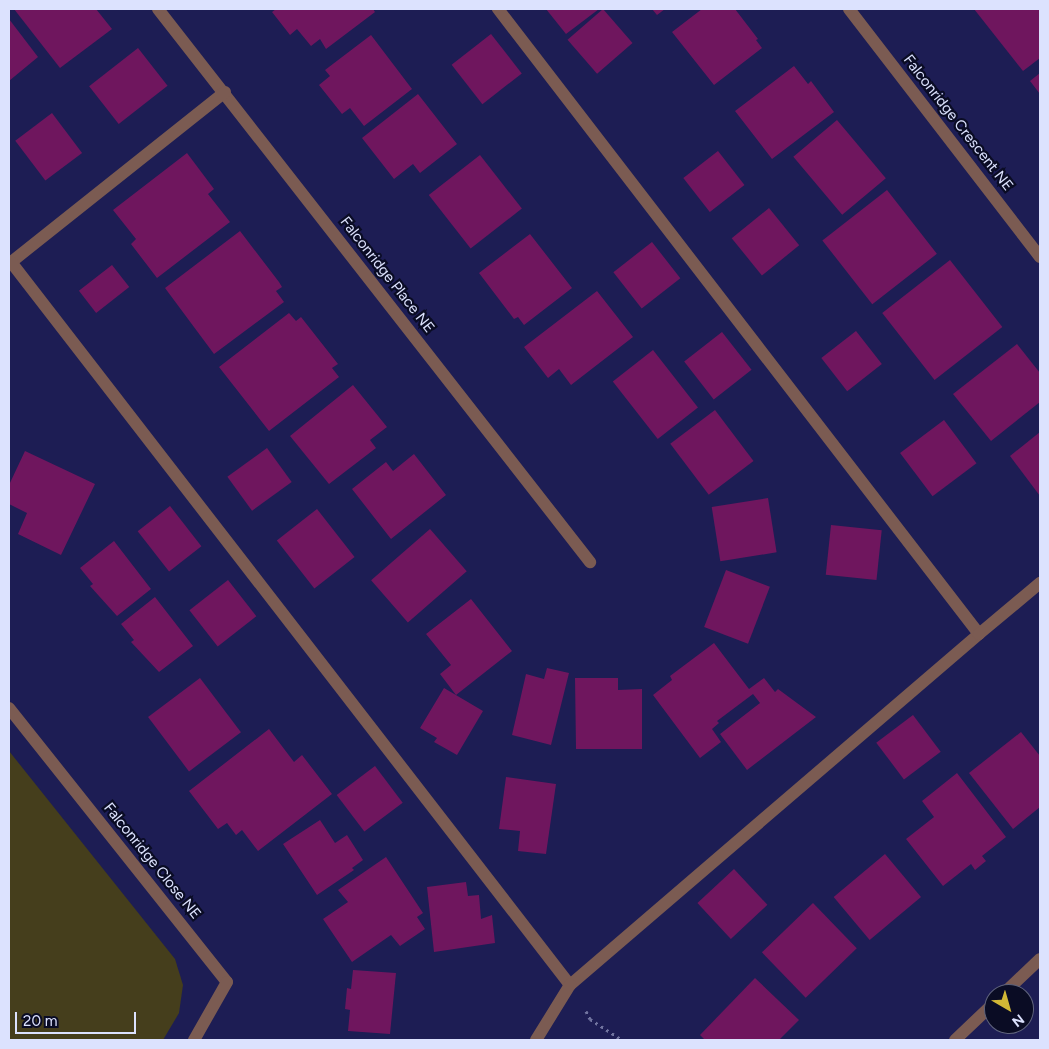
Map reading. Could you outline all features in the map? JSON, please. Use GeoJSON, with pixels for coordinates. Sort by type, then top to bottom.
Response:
{"type":"FeatureCollection","features":[{"type":"Feature","properties":{"kind":"street","name":"Falconridge Place NE"},"geometry":{"type":"LineString","coordinates":[[158,9],[590,562]]}},
{"type":"Feature","properties":{"kind":"street"},"geometry":{"type":"LineString","coordinates":[[498,9],[979,634]]}},
{"type":"Feature","properties":{"kind":"street","name":"Falconridge Crescent NE"},"geometry":{"type":"LineString","coordinates":[[849,9],[1040,257]]}},
{"type":"Feature","properties":{"kind":"street"},"geometry":{"type":"LineString","coordinates":[[224,92],[10,263],[570,985]]}},
{"type":"Feature","properties":{"kind":"street"},"geometry":{"type":"LineString","coordinates":[[536,1040],[570,985],[1040,583]]}},
{"type":"Feature","properties":{"kind":"street","name":"Falconridge Close NE"},"geometry":{"type":"LineString","coordinates":[[9,708],[227,982],[194,1040]]}},
{"type":"Feature","properties":{"kind":"street"},"geometry":{"type":"LineString","coordinates":[[1014,984],[1040,959]]}},
{"type":"Feature","properties":{"kind":"street"},"geometry":{"type":"LineString","coordinates":[[955,1040],[984,1012]]}},
{"type":"Feature","properties":{"kind":"path"},"geometry":{"type":"LineString","coordinates":[[570,985],[590,1019],[622,1040]]}},
{"type":"Feature","properties":{"kind":"shaded area"},"geometry":{"type":"Polygon","coordinates":[[[9,751],[175,959],[183,985],[179,1013],[163,1040],[9,1040],[9,751]]]}},
{"type":"Feature","properties":{"kind":"building"},"geometry":{"type":"Polygon","coordinates":[[[14,9],[96,9],[112,29],[60,68],[14,9]]]}},
{"type":"Feature","properties":{"kind":"building"},"geometry":{"type":"Polygon","coordinates":[[[276,9],[373,9],[375,12],[326,49],[320,39],[311,46],[297,29],[290,35],[272,12],[276,9]]]}},
{"type":"Feature","properties":{"kind":"building"},"geometry":{"type":"Polygon","coordinates":[[[546,9],[599,9],[566,34],[546,9]]]}},
{"type":"Feature","properties":{"kind":"building"},"geometry":{"type":"Polygon","coordinates":[[[603,9],[633,43],[597,74],[568,40],[603,9]]]}},
{"type":"Feature","properties":{"kind":"building"},"geometry":{"type":"Polygon","coordinates":[[[652,9],[665,9],[657,15],[652,9]]]}},
{"type":"Feature","properties":{"kind":"building"},"geometry":{"type":"Polygon","coordinates":[[[702,9],[735,9],[758,39],[756,40],[762,48],[714,85],[672,32],[702,9]]]}},
{"type":"Feature","properties":{"kind":"building"},"geometry":{"type":"Polygon","coordinates":[[[974,9],[1040,9],[1040,58],[1023,71],[974,9]]]}},
{"type":"Feature","properties":{"kind":"building"},"geometry":{"type":"Polygon","coordinates":[[[9,19],[38,57],[9,81],[9,19]]]}},
{"type":"Feature","properties":{"kind":"building"},"geometry":{"type":"Polygon","coordinates":[[[491,34],[522,73],[482,104],[452,65],[491,34]]]}},
{"type":"Feature","properties":{"kind":"building"},"geometry":{"type":"Polygon","coordinates":[[[371,35],[412,89],[364,126],[350,108],[342,114],[319,85],[330,76],[325,70],[371,35]]]}},
{"type":"Feature","properties":{"kind":"building"},"geometry":{"type":"Polygon","coordinates":[[[138,48],[168,86],[119,124],[89,86],[138,48]]]}},
{"type":"Feature","properties":{"kind":"building"},"geometry":{"type":"Polygon","coordinates":[[[794,66],[808,84],[811,81],[834,112],[772,159],[735,111],[794,66]]]}},
{"type":"Feature","properties":{"kind":"building"},"geometry":{"type":"Polygon","coordinates":[[[1040,73],[1040,94],[1030,81],[1040,73]]]}},
{"type":"Feature","properties":{"kind":"building"},"geometry":{"type":"Polygon","coordinates":[[[418,94],[457,144],[420,173],[413,164],[394,179],[362,138],[418,94]]]}},
{"type":"Feature","properties":{"kind":"building"},"geometry":{"type":"Polygon","coordinates":[[[52,113],[82,153],[45,181],[15,141],[52,113]]]}},
{"type":"Feature","properties":{"kind":"building"},"geometry":{"type":"Polygon","coordinates":[[[837,120],[886,178],[842,215],[793,157],[837,120]]]}},
{"type":"Feature","properties":{"kind":"building"},"geometry":{"type":"Polygon","coordinates":[[[718,151],[744,185],[710,212],[683,178],[718,151]]]}},
{"type":"Feature","properties":{"kind":"building"},"geometry":{"type":"Polygon","coordinates":[[[187,153],[214,189],[208,194],[230,222],[157,278],[131,244],[136,239],[113,210],[187,153]]]}},
{"type":"Feature","properties":{"kind":"building"},"geometry":{"type":"Polygon","coordinates":[[[480,155],[522,209],[471,249],[429,195],[480,155]]]}},
{"type":"Feature","properties":{"kind":"building"},"geometry":{"type":"Polygon","coordinates":[[[887,190],[937,254],[872,304],[822,240],[887,190]]]}},
{"type":"Feature","properties":{"kind":"building"},"geometry":{"type":"Polygon","coordinates":[[[769,208],[799,245],[762,276],[732,238],[769,208]]]}},
{"type":"Feature","properties":{"kind":"building"},"geometry":{"type":"Polygon","coordinates":[[[240,231],[279,282],[282,287],[276,291],[284,302],[214,354],[165,288],[240,231]]]}},
{"type":"Feature","properties":{"kind":"building"},"geometry":{"type":"Polygon","coordinates":[[[530,234],[572,288],[524,325],[518,317],[514,319],[479,273],[530,234]]]}},
{"type":"Feature","properties":{"kind":"building"},"geometry":{"type":"Polygon","coordinates":[[[652,242],[680,278],[642,308],[613,272],[652,242]]]}},
{"type":"Feature","properties":{"kind":"building"},"geometry":{"type":"Polygon","coordinates":[[[950,260],[1002,327],[935,380],[882,313],[950,260]]]}},
{"type":"Feature","properties":{"kind":"building"},"geometry":{"type":"Polygon","coordinates":[[[112,265],[129,287],[96,313],[79,291],[112,265]]]}},
{"type":"Feature","properties":{"kind":"building"},"geometry":{"type":"Polygon","coordinates":[[[597,291],[633,337],[571,385],[559,369],[548,378],[524,347],[597,291]]]}},
{"type":"Feature","properties":{"kind":"building"},"geometry":{"type":"Polygon","coordinates":[[[289,313],[296,321],[301,317],[338,364],[332,368],[339,377],[269,431],[219,367],[289,313]]]}},
{"type":"Feature","properties":{"kind":"building"},"geometry":{"type":"Polygon","coordinates":[[[856,331],[882,364],[847,391],[821,358],[856,331]]]}},
{"type":"Feature","properties":{"kind":"building"},"geometry":{"type":"Polygon","coordinates":[[[722,332],[752,370],[714,399],[684,362],[722,332]]]}},
{"type":"Feature","properties":{"kind":"building"},"geometry":{"type":"Polygon","coordinates":[[[1017,344],[1040,373],[1040,402],[991,441],[953,394],[1017,344]]]}},
{"type":"Feature","properties":{"kind":"building"},"geometry":{"type":"Polygon","coordinates":[[[653,350],[698,408],[658,439],[613,381],[653,350]]]}},
{"type":"Feature","properties":{"kind":"building"},"geometry":{"type":"Polygon","coordinates":[[[353,385],[387,427],[370,440],[376,448],[329,484],[290,436],[353,385]]]}},
{"type":"Feature","properties":{"kind":"building"},"geometry":{"type":"Polygon","coordinates":[[[715,410],[754,461],[709,495],[670,444],[715,410]]]}},
{"type":"Feature","properties":{"kind":"building"},"geometry":{"type":"Polygon","coordinates":[[[944,420],[976,463],[933,496],[900,453],[944,420]]]}},
{"type":"Feature","properties":{"kind":"building"},"geometry":{"type":"Polygon","coordinates":[[[1040,432],[1040,496],[1010,456],[1040,432]]]}},
{"type":"Feature","properties":{"kind":"building"},"geometry":{"type":"Polygon","coordinates":[[[267,448],[292,482],[252,511],[227,477],[267,448]]]}},
{"type":"Feature","properties":{"kind":"building"},"geometry":{"type":"Polygon","coordinates":[[[25,451],[95,484],[61,555],[18,534],[27,513],[9,504],[9,485],[25,451]]]}},
{"type":"Feature","properties":{"kind":"building"},"geometry":{"type":"Polygon","coordinates":[[[414,454],[446,495],[391,539],[352,489],[386,462],[393,471],[414,454]]]}},
{"type":"Feature","properties":{"kind":"building"},"geometry":{"type":"Polygon","coordinates":[[[768,498],[777,552],[720,561],[712,507],[768,498]]]}},
{"type":"Feature","properties":{"kind":"building"},"geometry":{"type":"Polygon","coordinates":[[[170,506],[201,546],[169,571],[138,531],[170,506]]]}},
{"type":"Feature","properties":{"kind":"building"},"geometry":{"type":"Polygon","coordinates":[[[317,509],[355,557],[314,588],[277,540],[317,509]]]}},
{"type":"Feature","properties":{"kind":"building"},"geometry":{"type":"Polygon","coordinates":[[[831,525],[882,530],[876,580],[826,575],[831,525]]]}},
{"type":"Feature","properties":{"kind":"building"},"geometry":{"type":"Polygon","coordinates":[[[430,529],[467,571],[408,622],[371,580],[430,529]]]}},
{"type":"Feature","properties":{"kind":"building"},"geometry":{"type":"Polygon","coordinates":[[[114,541],[151,589],[117,616],[90,586],[93,584],[80,568],[114,541]]]}},
{"type":"Feature","properties":{"kind":"building"},"geometry":{"type":"Polygon","coordinates":[[[726,570],[770,587],[748,644],[704,627],[726,570]]]}},
{"type":"Feature","properties":{"kind":"building"},"geometry":{"type":"Polygon","coordinates":[[[228,580],[256,616],[218,646],[189,610],[228,580]]]}},
{"type":"Feature","properties":{"kind":"building"},"geometry":{"type":"Polygon","coordinates":[[[155,597],[193,646],[159,672],[131,642],[134,640],[121,624],[155,597]]]}},
{"type":"Feature","properties":{"kind":"building"},"geometry":{"type":"Polygon","coordinates":[[[471,599],[512,651],[456,695],[440,674],[451,665],[426,634],[471,599]]]}},
{"type":"Feature","properties":{"kind":"building"},"geometry":{"type":"Polygon","coordinates":[[[714,643],[749,689],[764,678],[775,692],[778,689],[816,717],[747,770],[720,734],[760,703],[753,694],[717,721],[719,723],[712,729],[721,742],[700,758],[653,695],[672,680],[670,676],[714,643]]]}},
{"type":"Feature","properties":{"kind":"building"},"geometry":{"type":"Polygon","coordinates":[[[547,668],[569,673],[551,745],[512,735],[526,674],[544,679],[547,668]]]}},
{"type":"Feature","properties":{"kind":"building"},"geometry":{"type":"Polygon","coordinates":[[[200,678],[241,732],[189,771],[148,717],[200,678]]]}},
{"type":"Feature","properties":{"kind":"building"},"geometry":{"type":"Polygon","coordinates":[[[575,678],[618,678],[618,690],[642,689],[642,749],[576,749],[575,678]]]}},
{"type":"Feature","properties":{"kind":"building"},"geometry":{"type":"Polygon","coordinates":[[[444,688],[483,711],[457,755],[434,742],[437,738],[420,728],[444,688]]]}},
{"type":"Feature","properties":{"kind":"building"},"geometry":{"type":"Polygon","coordinates":[[[913,715],[941,752],[904,779],[876,743],[913,715]]]}},
{"type":"Feature","properties":{"kind":"building"},"geometry":{"type":"Polygon","coordinates":[[[269,729],[294,762],[302,755],[332,794],[258,851],[242,830],[236,835],[227,823],[218,829],[189,791],[269,729]]]}},
{"type":"Feature","properties":{"kind":"building"},"geometry":{"type":"Polygon","coordinates":[[[1021,732],[1040,756],[1040,807],[1013,829],[969,773],[1021,732]]]}},
{"type":"Feature","properties":{"kind":"building"},"geometry":{"type":"Polygon","coordinates":[[[375,766],[403,803],[364,832],[337,795],[375,766]]]}},
{"type":"Feature","properties":{"kind":"building"},"geometry":{"type":"Polygon","coordinates":[[[957,773],[1006,837],[982,856],[986,861],[975,870],[971,864],[943,886],[906,839],[934,817],[922,801],[957,773]]]}},
{"type":"Feature","properties":{"kind":"building"},"geometry":{"type":"Polygon","coordinates":[[[506,777],[556,784],[546,854],[518,851],[520,831],[499,829],[506,777]]]}},
{"type":"Feature","properties":{"kind":"building"},"geometry":{"type":"Polygon","coordinates":[[[320,820],[335,843],[347,835],[363,860],[352,868],[354,870],[317,895],[283,844],[320,820]]]}},
{"type":"Feature","properties":{"kind":"building"},"geometry":{"type":"Polygon","coordinates":[[[885,854],[921,897],[870,940],[834,897],[885,854]]]}},
{"type":"Feature","properties":{"kind":"building"},"geometry":{"type":"Polygon","coordinates":[[[386,857],[423,913],[417,917],[425,929],[400,946],[391,935],[352,962],[323,919],[348,902],[338,890],[386,857]]]}},
{"type":"Feature","properties":{"kind":"building"},"geometry":{"type":"Polygon","coordinates":[[[734,869],[767,905],[731,939],[697,903],[734,869]]]}},
{"type":"Feature","properties":{"kind":"building"},"geometry":{"type":"Polygon","coordinates":[[[466,882],[468,896],[479,895],[481,919],[492,915],[495,943],[434,952],[427,887],[466,882]]]}},
{"type":"Feature","properties":{"kind":"building"},"geometry":{"type":"Polygon","coordinates":[[[813,903],[857,948],[806,998],[762,952],[813,903]]]}},
{"type":"Feature","properties":{"kind":"building"},"geometry":{"type":"Polygon","coordinates":[[[353,970],[396,973],[390,1034],[348,1031],[350,1010],[345,1009],[347,988],[351,989],[353,970]]]}},
{"type":"Feature","properties":{"kind":"building"},"geometry":{"type":"Polygon","coordinates":[[[755,978],[799,1020],[779,1040],[705,1040],[700,1035],[755,978]]]}}]}
